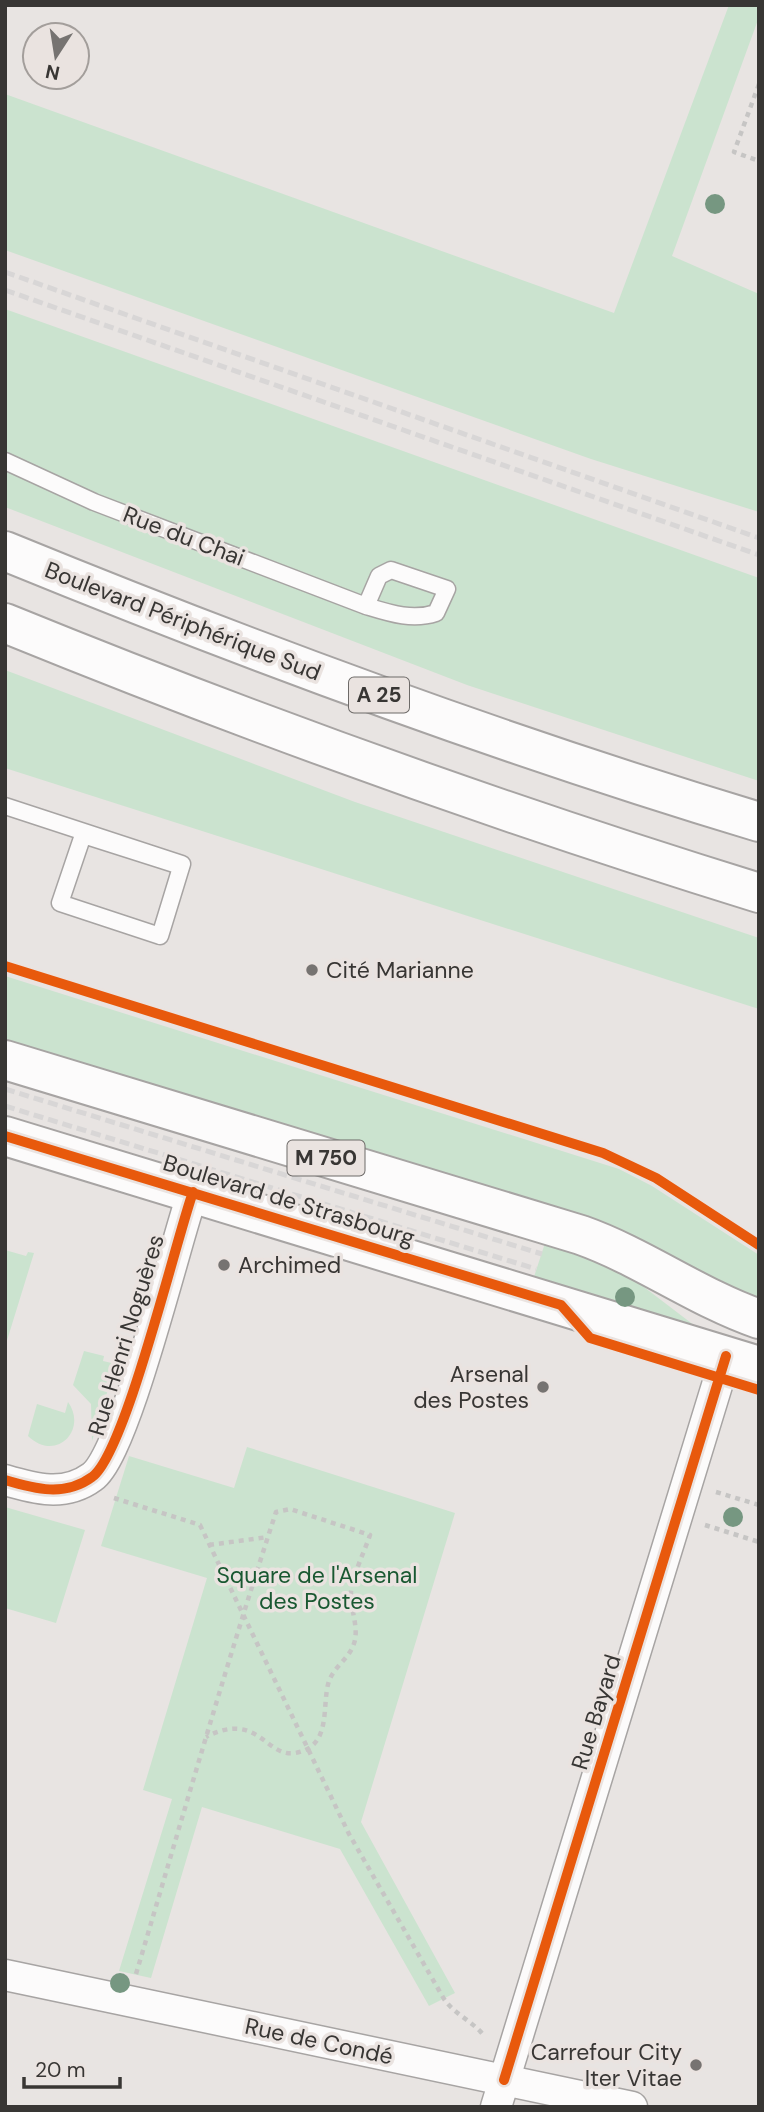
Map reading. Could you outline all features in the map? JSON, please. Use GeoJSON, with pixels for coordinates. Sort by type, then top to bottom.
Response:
{"type":"FeatureCollection","features":[{"type":"Feature","properties":{"kind":"main road","name":"Boulevard Périphérique Sud"},"geometry":{"type":"LineString","coordinates":[[5,551],[359,688],[614,777],[759,822]]}},
{"type":"Feature","properties":{"kind":"main road"},"geometry":{"type":"LineString","coordinates":[[5,624],[355,759],[495,809],[759,892]]}},
{"type":"Feature","properties":{"kind":"main road","name":"M 750"},"geometry":{"type":"LineString","coordinates":[[5,1060],[581,1235],[606,1244],[720,1304],[759,1319]]}},
{"type":"Feature","properties":{"kind":"main road","name":"Boulevard de Strasbourg"},"geometry":{"type":"LineString","coordinates":[[5,1136],[748,1358]]}},
{"type":"Feature","properties":{"kind":"main road"},"geometry":{"type":"LineString","coordinates":[[643,1265],[748,1358]]}},
{"type":"Feature","properties":{"kind":"street","name":"Rue Henri Noguères"},"geometry":{"type":"LineString","coordinates":[[81,1484],[94,1476],[113,1449],[192,1192]]}},
{"type":"Feature","properties":{"kind":"street","name":"Rue Bayard"},"geometry":{"type":"LineString","coordinates":[[504,2081],[688,1483],[748,1358]]}},
{"type":"Feature","properties":{"kind":"street"},"geometry":{"type":"LineString","coordinates":[[5,1480],[50,1490],[81,1484]]}},
{"type":"Feature","properties":{"kind":"street","name":"Rue de Condé"},"geometry":{"type":"LineString","coordinates":[[5,1975],[632,2107]]}},
{"type":"Feature","properties":{"kind":"lane","name":"Rue du Chai"},"geometry":{"type":"LineString","coordinates":[[5,461],[94,502],[366,606],[400,615],[426,616],[436,613],[441,607],[447,589],[391,570],[379,576],[366,606]]}},
{"type":"Feature","properties":{"kind":"lane"},"geometry":{"type":"LineString","coordinates":[[5,806],[182,864],[160,936],[60,903],[83,835],[174,864]]}},
{"type":"Feature","properties":{"kind":"path"},"geometry":{"type":"LineString","coordinates":[[759,84],[734,152],[759,161]]}},
{"type":"Feature","properties":{"kind":"path"},"geometry":{"type":"LineString","coordinates":[[688,1483],[759,1505]]}},
{"type":"Feature","properties":{"kind":"path"},"geometry":{"type":"LineString","coordinates":[[81,1484],[116,1499],[200,1525],[349,1834],[444,1999],[451,2009],[474,2023],[486,2037],[504,2081]]}},
{"type":"Feature","properties":{"kind":"path"},"geometry":{"type":"LineString","coordinates":[[128,2001],[206,1737],[276,1512],[290,1509],[370,1535],[351,1592],[355,1640],[348,1657],[335,1669],[328,1683],[326,1720],[317,1738],[307,1748],[295,1753],[284,1752],[250,1731],[233,1727],[206,1737]]}},
{"type":"Feature","properties":{"kind":"path"},"geometry":{"type":"LineString","coordinates":[[678,1517],[759,1542]]}},
{"type":"Feature","properties":{"kind":"path"},"geometry":{"type":"LineString","coordinates":[[209,1545],[268,1537]]}},
{"type":"Feature","properties":{"kind":"green space"},"geometry":{"type":"Polygon","coordinates":[[[729,5],[759,5],[759,17],[672,256],[759,294],[759,512],[591,459],[5,250],[5,94],[614,313],[729,5]]]}},
{"type":"Feature","properties":{"kind":"green space"},"geometry":{"type":"Polygon","coordinates":[[[5,309],[759,578],[759,781],[467,685],[5,507],[5,309]]]}},
{"type":"Feature","properties":{"kind":"green space"},"geometry":{"type":"Polygon","coordinates":[[[5,670],[355,802],[759,938],[759,1009],[5,768],[5,670]]]}},
{"type":"Feature","properties":{"kind":"green space"},"geometry":{"type":"Polygon","coordinates":[[[5,976],[619,1169],[652,1186],[759,1255],[759,1309],[5,1041],[5,976]]]}},
{"type":"Feature","properties":{"kind":"green space"},"geometry":{"type":"Polygon","coordinates":[[[546,1240],[619,1268],[699,1329],[532,1283],[546,1240]]]}},
{"type":"Feature","properties":{"kind":"green space"},"geometry":{"type":"Polygon","coordinates":[[[5,1250],[26,1256],[28,1252],[34,1253],[5,1347],[5,1250]]]}},
{"type":"Feature","properties":{"kind":"green space"},"geometry":{"type":"Polygon","coordinates":[[[84,1351],[104,1356],[103,1361],[116,1364],[92,1441],[91,1404],[73,1385],[84,1351]]]}},
{"type":"Feature","properties":{"kind":"green space"},"geometry":{"type":"Polygon","coordinates":[[[68,1402],[74,1423],[66,1440],[49,1446],[28,1436],[37,1404],[65,1413],[68,1402]]]}},
{"type":"Feature","properties":{"kind":"green space","name":"Square de l'Arsenal des Postes"},"geometry":{"type":"Polygon","coordinates":[[[247,1447],[455,1513],[361,1822],[455,1993],[429,2006],[340,1849],[202,1807],[151,1978],[119,1971],[172,1799],[143,1790],[207,1578],[101,1546],[129,1456],[234,1488],[247,1447]]]}},
{"type":"Feature","properties":{"kind":"green space"},"geometry":{"type":"Polygon","coordinates":[[[5,1507],[85,1530],[56,1623],[5,1608],[5,1507]]]}},
{"type":"Feature","properties":{"kind":"railway"},"geometry":{"type":"LineString","coordinates":[[5,272],[759,538]]}},
{"type":"Feature","properties":{"kind":"railway"},"geometry":{"type":"LineString","coordinates":[[5,290],[759,555]]}},
{"type":"Feature","properties":{"kind":"railway"},"geometry":{"type":"LineString","coordinates":[[5,1089],[542,1254]]}},
{"type":"Feature","properties":{"kind":"railway"},"geometry":{"type":"LineString","coordinates":[[5,1106],[536,1269]]}},
{"type":"Feature","properties":{"kind":"cycle path"},"geometry":{"type":"LineString","coordinates":[[5,966],[603,1153],[656,1178],[759,1245]]}},
{"type":"Feature","properties":{"kind":"cycle path"},"geometry":{"type":"LineString","coordinates":[[5,1136],[561,1305],[590,1338],[759,1390]]}},
{"type":"Feature","properties":{"kind":"cycle path"},"geometry":{"type":"LineString","coordinates":[[5,1480],[39,1488],[61,1489],[92,1477],[105,1460],[134,1390],[193,1192]]}},
{"type":"Feature","properties":{"kind":"cycle path"},"geometry":{"type":"LineString","coordinates":[[504,2080],[726,1356]]}},
{"type":"Feature","properties":{"kind":"place","name":"Cité Marianne"},"geometry":{"type":"Point","coordinates":[312,970]}},
{"type":"Feature","properties":{"kind":"place","name":"Archimed"},"geometry":{"type":"Point","coordinates":[224,1265]}},
{"type":"Feature","properties":{"kind":"place","name":"Arsenal des Postes"},"geometry":{"type":"Point","coordinates":[543,1387]}},
{"type":"Feature","properties":{"kind":"place","name":"Carrefour City Iter Vitae"},"geometry":{"type":"Point","coordinates":[696,2065]}}]}
